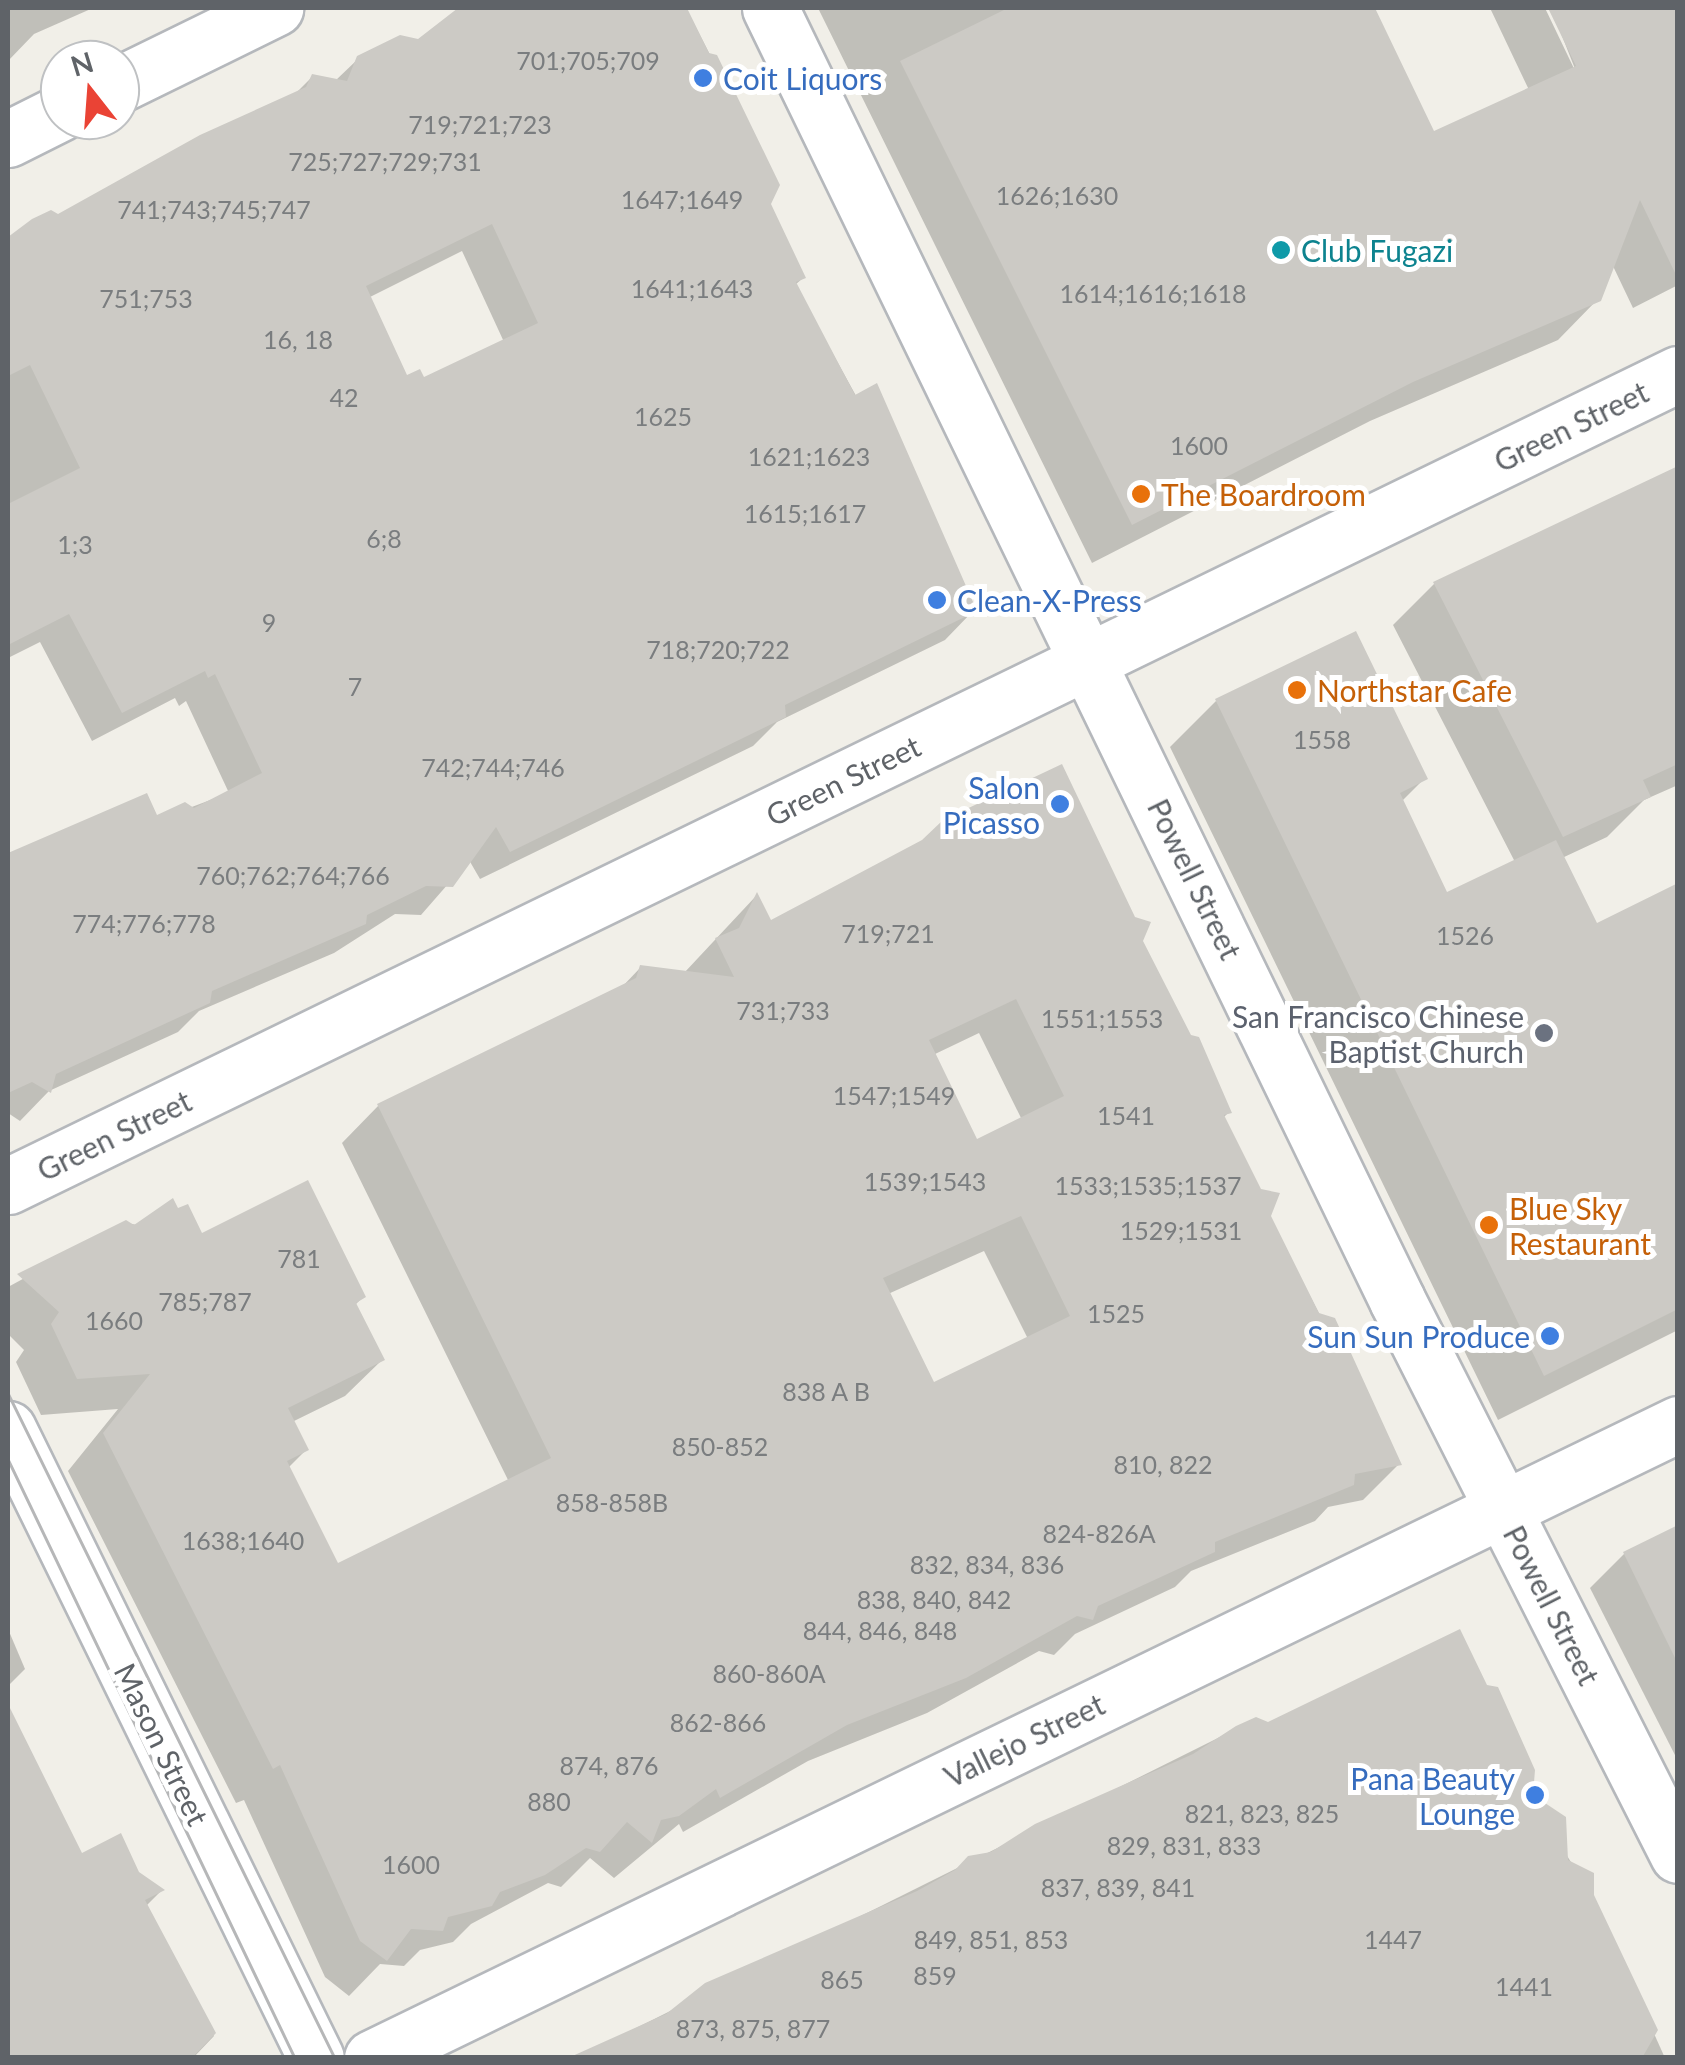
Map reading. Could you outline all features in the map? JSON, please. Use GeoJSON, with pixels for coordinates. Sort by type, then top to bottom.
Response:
{"type":"FeatureCollection","features":[{"type":"Feature","properties":{"kind":"street"},"geometry":{"type":"LineString","coordinates":[[140,74],[276,8]]}},
{"type":"Feature","properties":{"kind":"street","name":"Powell Street"},"geometry":{"type":"LineString","coordinates":[[770,8],[1502,1508],[1678,1855]]}},
{"type":"Feature","properties":{"kind":"street"},"geometry":{"type":"LineString","coordinates":[[8,139],[40,123]]}},
{"type":"Feature","properties":{"kind":"street","name":"Green Street"},"geometry":{"type":"LineString","coordinates":[[8,1186],[1678,374]]}},
{"type":"Feature","properties":{"kind":"street","name":"Vallejo Street"},"geometry":{"type":"LineString","coordinates":[[372,2058],[1678,1424]]}},
{"type":"Feature","properties":{"kind":"street","name":"Mason Street"},"geometry":{"type":"LineString","coordinates":[[8,1430],[316,2058]]}},
{"type":"Feature","properties":{"kind":"building"},"geometry":{"type":"Polygon","coordinates":[[[458,8],[687,8],[709,53],[717,55],[780,185],[771,204],[806,278],[796,282],[855,395],[877,383],[977,611],[785,705],[786,717],[510,852],[496,827],[453,887],[426,886],[367,915],[366,924],[212,991],[210,1003],[56,1074],[51,1093],[32,1082],[8,1093],[8,853],[147,793],[157,815],[185,802],[194,808],[262,773],[215,674],[208,678],[205,671],[122,713],[69,614],[8,645],[8,504],[80,468],[30,365],[8,376],[8,237],[32,219],[51,210],[58,214],[200,135],[306,87],[312,74],[347,81],[357,56],[400,35],[418,39],[458,8]],[[492,224],[366,286],[407,375],[420,369],[424,377],[538,323],[492,224]]]}},
{"type":"Feature","properties":{"kind":"building"},"geometry":{"type":"Polygon","coordinates":[[[1008,8],[1375,8],[1434,131],[1576,66],[1548,8],[1678,8],[1678,279],[1640,200],[1601,301],[1413,382],[1132,525],[900,61],[1008,8]]]}},
{"type":"Feature","properties":{"kind":"building"},"geometry":{"type":"Polygon","coordinates":[[[1678,466],[1678,764],[1643,780],[1651,797],[1563,837],[1433,582],[1678,466]]]}},
{"type":"Feature","properties":{"kind":"building"},"geometry":{"type":"Polygon","coordinates":[[[1356,631],[1428,779],[1400,793],[1447,892],[1556,840],[1597,923],[1678,883],[1678,1309],[1544,1376],[1215,699],[1356,631]]]}},
{"type":"Feature","properties":{"kind":"building"},"geometry":{"type":"Polygon","coordinates":[[[1062,764],[1135,917],[1151,922],[1143,941],[1191,1035],[1199,1037],[1232,1113],[1224,1115],[1261,1189],[1280,1193],[1271,1216],[1319,1313],[1335,1318],[1402,1465],[1355,1474],[1354,1485],[1215,1542],[1215,1552],[1098,1606],[1093,1620],[1077,1616],[966,1678],[847,1725],[720,1798],[716,1789],[679,1816],[661,1820],[652,1843],[627,1822],[600,1852],[586,1848],[545,1875],[500,1892],[492,1906],[448,1917],[443,1931],[411,1929],[387,1961],[360,1941],[280,1765],[273,1769],[103,1433],[150,1374],[77,1379],[51,1324],[59,1312],[17,1274],[126,1220],[134,1225],[173,1198],[178,1208],[188,1204],[202,1233],[308,1180],[366,1297],[356,1303],[385,1360],[288,1408],[309,1450],[287,1461],[338,1563],[551,1458],[377,1104],[636,978],[640,965],[734,977],[715,938],[739,928],[757,892],[771,920],[922,840],[943,820],[1062,764]],[[1016,999],[929,1040],[977,1139],[1064,1096],[1016,999]],[[1021,1216],[883,1278],[934,1382],[1070,1316],[1021,1216]]]}},
{"type":"Feature","properties":{"kind":"building"},"geometry":{"type":"Polygon","coordinates":[[[1678,1525],[1678,1664],[1623,1552],[1678,1525]]]}},
{"type":"Feature","properties":{"kind":"building"},"geometry":{"type":"Polygon","coordinates":[[[1460,1629],[1487,1685],[1498,1687],[1535,1770],[1533,1795],[1566,1817],[1568,1860],[1594,1873],[1594,1895],[1658,2030],[1642,2058],[568,2058],[666,2014],[705,1983],[917,1891],[955,1870],[968,1856],[991,1852],[1035,1824],[1193,1754],[1236,1726],[1256,1717],[1268,1722],[1460,1629]]]}},
{"type":"Feature","properties":{"kind":"building"},"geometry":{"type":"Polygon","coordinates":[[[8,1704],[82,1853],[121,1833],[139,1872],[165,1890],[145,1900],[216,2033],[192,2058],[8,2058],[8,1704]]]}},
{"type":"Feature","properties":{"kind":"tram line"},"geometry":{"type":"LineString","coordinates":[[8,1393],[335,2058]]}},
{"type":"Feature","properties":{"kind":"tram line"},"geometry":{"type":"LineString","coordinates":[[8,1459],[295,2058]]}},
{"type":"Feature","properties":{"kind":"place","name":"Coit Liquors"},"geometry":{"type":"Point","coordinates":[703,78]}},
{"type":"Feature","properties":{"kind":"place","name":"Club Fugazi"},"geometry":{"type":"Point","coordinates":[1281,250]}},
{"type":"Feature","properties":{"kind":"place","name":"The Boardroom"},"geometry":{"type":"Point","coordinates":[1141,494]}},
{"type":"Feature","properties":{"kind":"place","name":"Clean-X-Press"},"geometry":{"type":"Point","coordinates":[937,600]}},
{"type":"Feature","properties":{"kind":"place","name":"Northstar Cafe"},"geometry":{"type":"Point","coordinates":[1297,690]}},
{"type":"Feature","properties":{"kind":"place","name":"Salon Picasso"},"geometry":{"type":"Point","coordinates":[1060,804]}},
{"type":"Feature","properties":{"kind":"place","name":"San Francisco Chinese Baptist Church"},"geometry":{"type":"Point","coordinates":[1544,1033]}},
{"type":"Feature","properties":{"kind":"place","name":"Blue Sky Restaurant"},"geometry":{"type":"Point","coordinates":[1489,1225]}},
{"type":"Feature","properties":{"kind":"place","name":"Sun Sun Produce"},"geometry":{"type":"Point","coordinates":[1550,1336]}},
{"type":"Feature","properties":{"kind":"place","name":"Pana Beauty Lounge"},"geometry":{"type":"Point","coordinates":[1535,1795]}}]}
